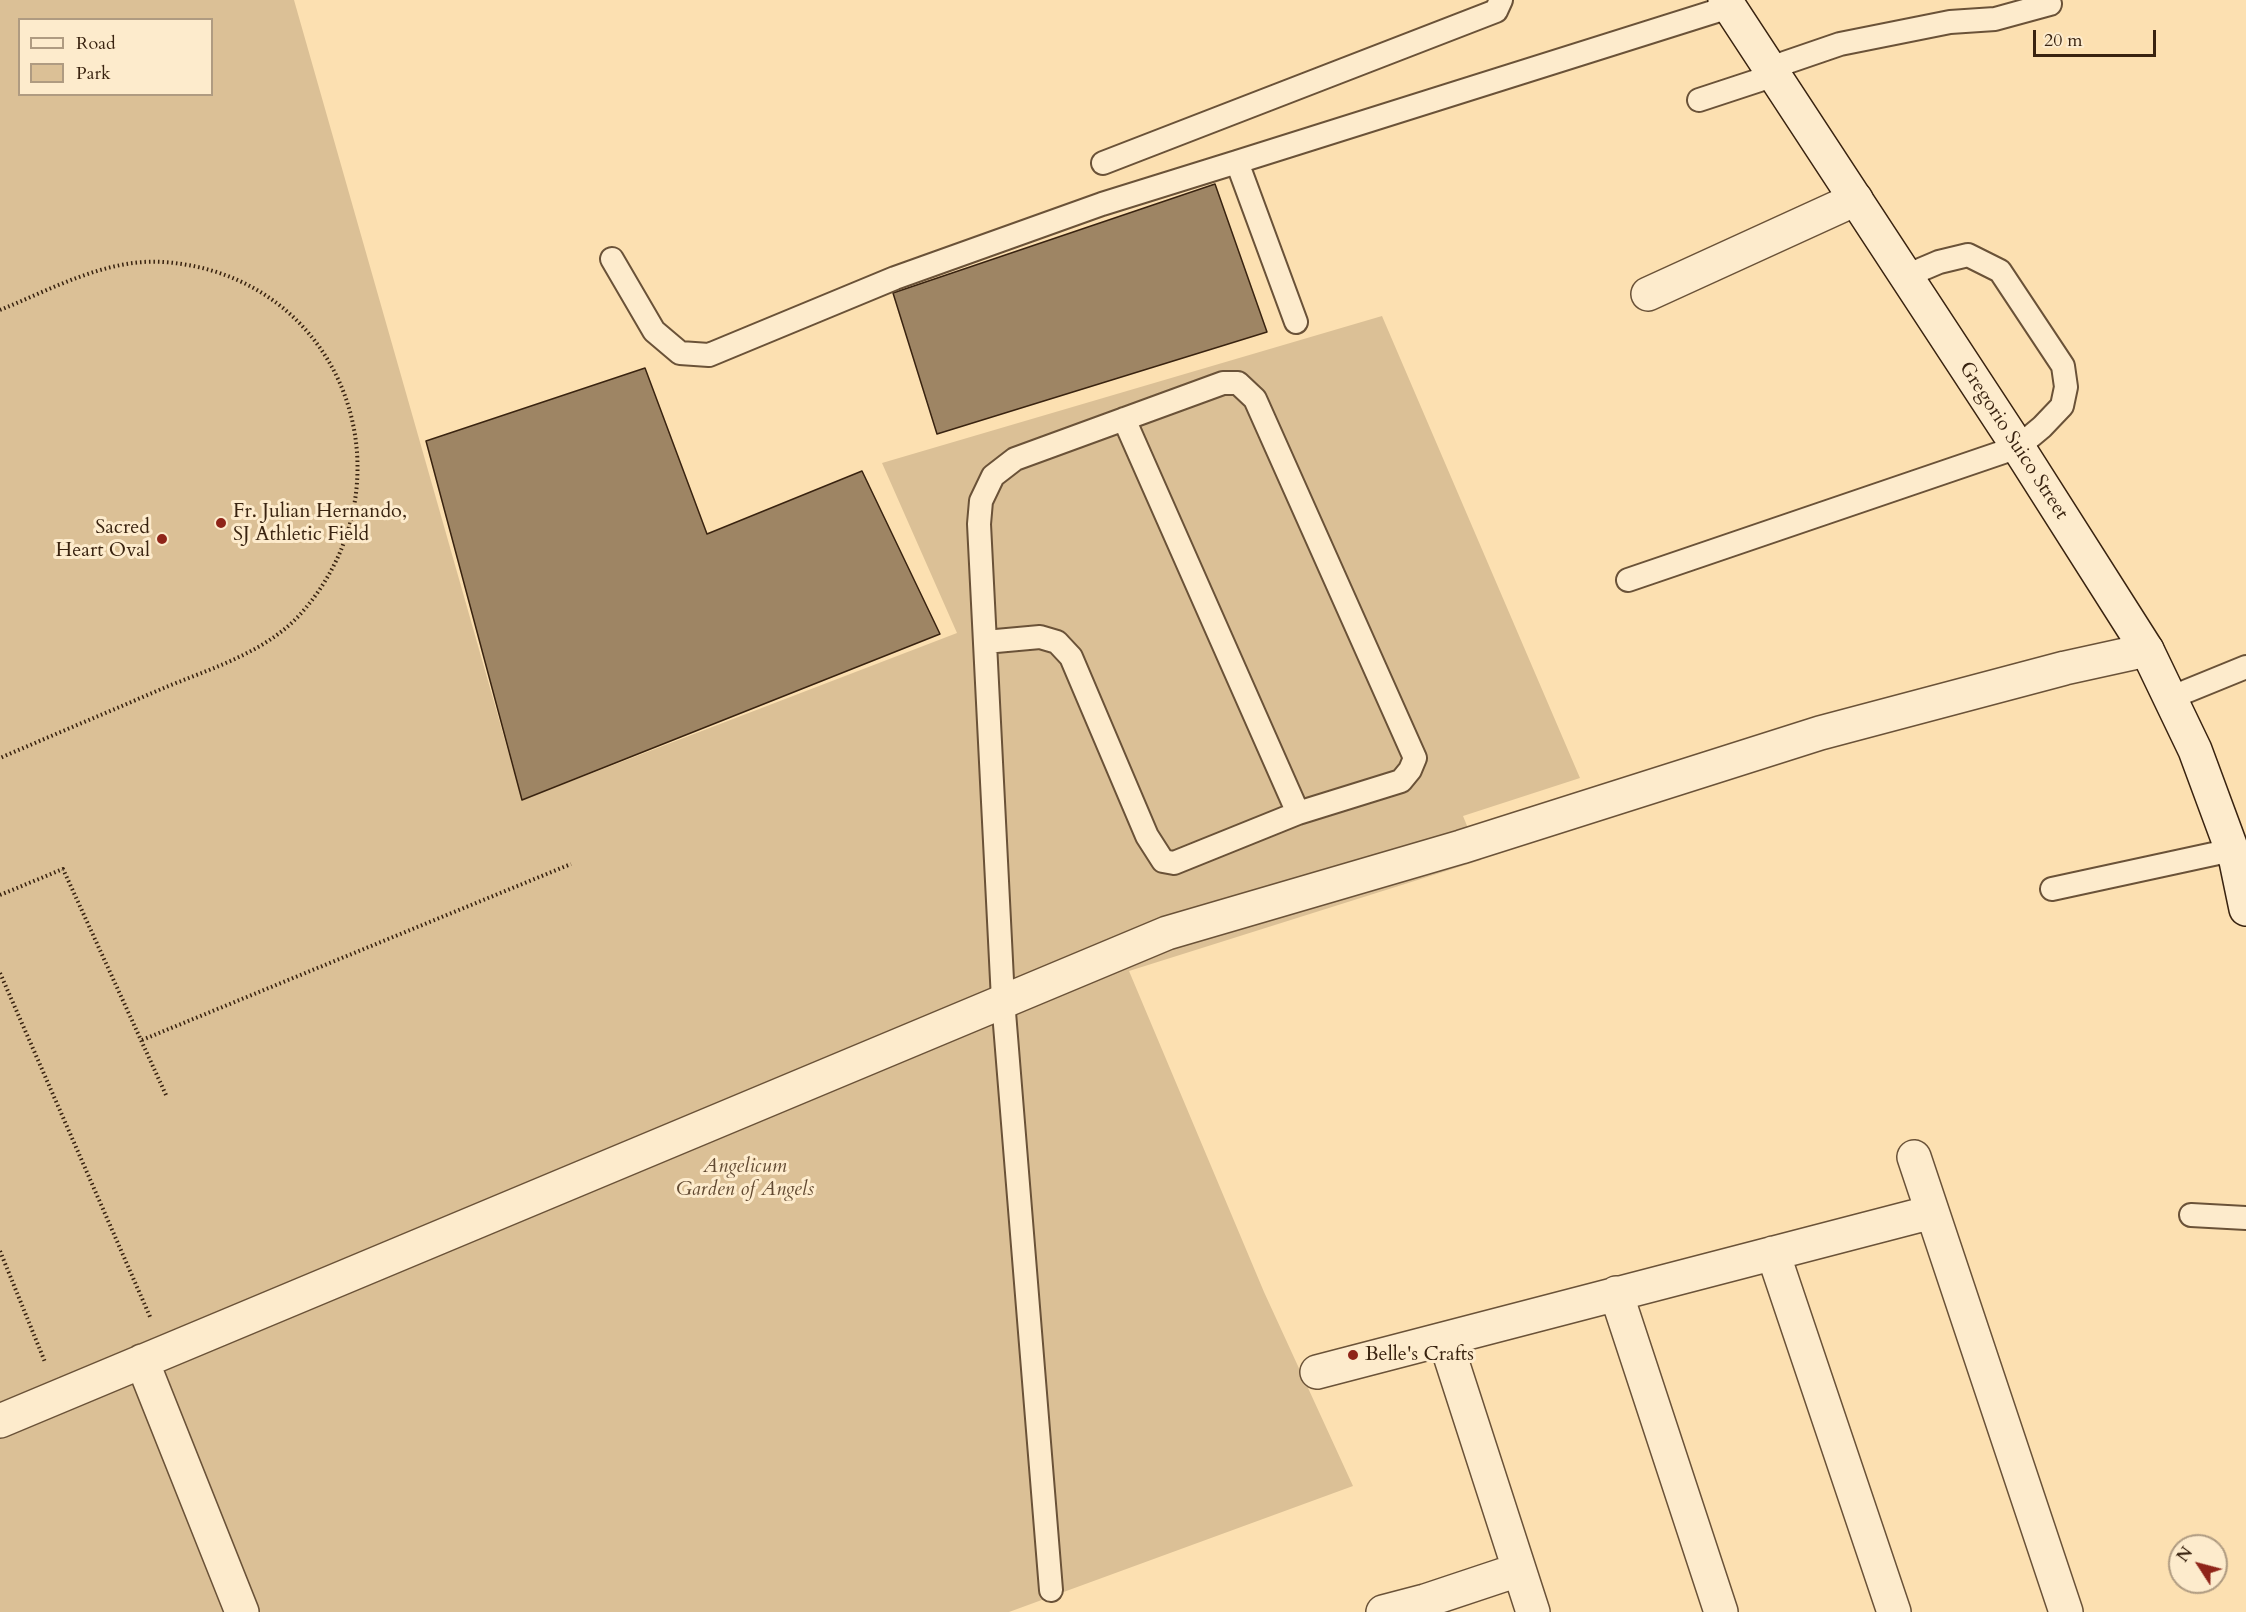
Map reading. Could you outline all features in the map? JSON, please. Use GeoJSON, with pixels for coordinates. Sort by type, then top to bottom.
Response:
{"type":"FeatureCollection","features":[{"type":"Feature","properties":{"kind":"street","name":"Gregorio Suico Street"},"geometry":{"type":"LineString","coordinates":[[1727,3],[2018,447],[2147,650],[2195,750],[2232,850],[2246,909]]}},
{"type":"Feature","properties":{"kind":"street"},"geometry":{"type":"LineString","coordinates":[[1648,294],[1856,199]]}},
{"type":"Feature","properties":{"kind":"street"},"geometry":{"type":"LineString","coordinates":[[0,1421],[1167,933],[1461,847],[1820,733],[2065,668],[2147,650]]}},
{"type":"Feature","properties":{"kind":"street"},"geometry":{"type":"LineString","coordinates":[[1914,1157],[2066,1612]]}},
{"type":"Feature","properties":{"kind":"street"},"geometry":{"type":"LineString","coordinates":[[1317,1372],[1932,1212]]}},
{"type":"Feature","properties":{"kind":"street"},"geometry":{"type":"LineString","coordinates":[[1773,1253],[1894,1612]]}},
{"type":"Feature","properties":{"kind":"street"},"geometry":{"type":"LineString","coordinates":[[1616,1293],[1721,1612]]}},
{"type":"Feature","properties":{"kind":"street"},"geometry":{"type":"LineString","coordinates":[[1445,1340],[1533,1612]]}},
{"type":"Feature","properties":{"kind":"street"},"geometry":{"type":"LineString","coordinates":[[154,1356],[242,1612]]}},
{"type":"Feature","properties":{"kind":"street"},"geometry":{"type":"LineString","coordinates":[[1383,1612],[1425,1601],[1518,1570]]}},
{"type":"Feature","properties":{"kind":"lane"},"geometry":{"type":"LineString","coordinates":[[1102,163],[1496,11],[1501,0]]}},
{"type":"Feature","properties":{"kind":"lane"},"geometry":{"type":"LineString","coordinates":[[612,259],[654,331],[680,353],[709,355],[895,278],[1102,204],[1727,3]]}},
{"type":"Feature","properties":{"kind":"lane"},"geometry":{"type":"LineString","coordinates":[[1699,100],[1840,44],[1950,22],[1995,20],[2050,4]]}},
{"type":"Feature","properties":{"kind":"lane"},"geometry":{"type":"LineString","coordinates":[[1237,162],[1296,322]]}},
{"type":"Feature","properties":{"kind":"lane"},"geometry":{"type":"LineString","coordinates":[[1628,580],[2018,447],[2043,427],[2062,406],[2066,387],[2063,366],[2000,271],[1968,255],[1939,262],[1906,276]]}},
{"type":"Feature","properties":{"kind":"lane"},"geometry":{"type":"LineString","coordinates":[[985,642],[1040,637],[1057,642],[1071,657],[1146,837],[1162,861],[1174,863],[1298,813],[1401,781],[1410,771],[1415,758],[1412,747],[1248,390],[1238,383],[1223,383],[1015,459],[993,476],[981,501],[980,524],[985,642],[1003,1000],[1051,1590]]}},
{"type":"Feature","properties":{"kind":"lane"},"geometry":{"type":"LineString","coordinates":[[1124,419],[1298,813]]}},
{"type":"Feature","properties":{"kind":"lane"},"geometry":{"type":"LineString","coordinates":[[2170,698],[2246,667]]}},
{"type":"Feature","properties":{"kind":"lane"},"geometry":{"type":"LineString","coordinates":[[2052,889],[2232,850]]}},
{"type":"Feature","properties":{"kind":"lane"},"geometry":{"type":"LineString","coordinates":[[2190,1215],[2246,1218]]}},
{"type":"Feature","properties":{"kind":"path"},"geometry":{"type":"LineString","coordinates":[[0,310],[105,268],[163,262],[221,273],[273,300],[315,340],[345,392],[359,448],[356,507],[345,541],[337,563],[303,611],[258,648],[0,758]]}},
{"type":"Feature","properties":{"kind":"path"},"geometry":{"type":"LineString","coordinates":[[141,1040],[571,864]]}},
{"type":"Feature","properties":{"kind":"path"},"geometry":{"type":"LineString","coordinates":[[0,896],[63,868],[166,1095]]}},
{"type":"Feature","properties":{"kind":"path"},"geometry":{"type":"LineString","coordinates":[[0,973],[154,1356]]}},
{"type":"Feature","properties":{"kind":"path"},"geometry":{"type":"LineString","coordinates":[[0,1251],[59,1396]]}},
{"type":"Feature","properties":{"kind":"green space","name":"Angelicum Garden of Angels"},"geometry":{"type":"Polygon","coordinates":[[[0,0],[294,0],[522,800],[957,633],[882,463],[1382,316],[1580,778],[1463,816],[1481,860],[1129,971],[1264,1292],[1353,1486],[1009,1612],[0,1612],[0,0]]]}},
{"type":"Feature","properties":{"kind":"building"},"geometry":{"type":"Polygon","coordinates":[[[1215,184],[1267,332],[937,434],[893,293],[1215,184]]]}},
{"type":"Feature","properties":{"kind":"building"},"geometry":{"type":"Polygon","coordinates":[[[645,368],[707,534],[862,471],[940,634],[522,800],[426,441],[645,368]]]}},
{"type":"Feature","properties":{"kind":"place","name":"Fr. Julian Hernando, SJ Athletic Field"},"geometry":{"type":"Point","coordinates":[221,523]}},
{"type":"Feature","properties":{"kind":"place","name":"Sacred Heart Oval"},"geometry":{"type":"Point","coordinates":[162,539]}},
{"type":"Feature","properties":{"kind":"place","name":"Belle's Crafts"},"geometry":{"type":"Point","coordinates":[1353,1355]}}]}
